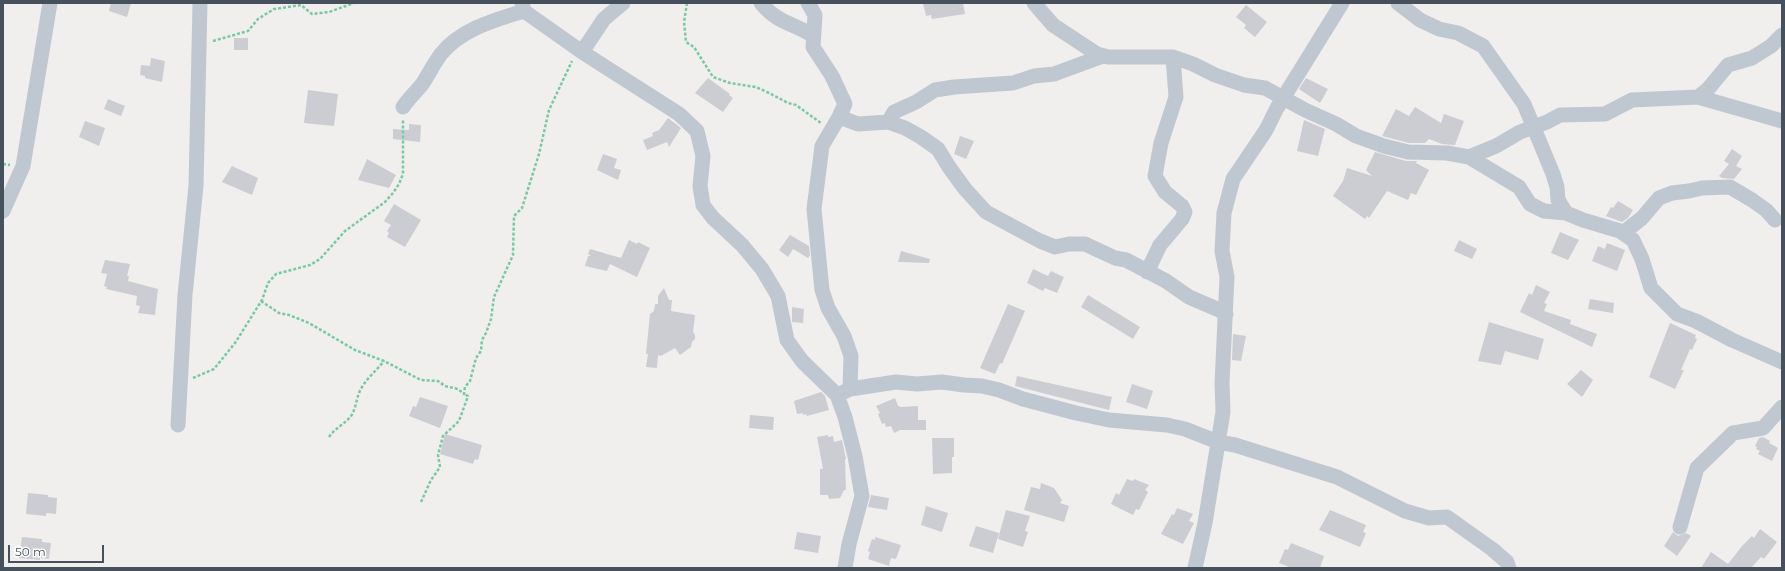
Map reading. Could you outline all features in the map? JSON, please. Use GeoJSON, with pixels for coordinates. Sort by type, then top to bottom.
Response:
{"type":"FeatureCollection","features":[{"type":"Feature","properties":{"kind":"street"},"geometry":{"type":"LineString","coordinates":[[3,211],[22,166],[50,3]]}},
{"type":"Feature","properties":{"kind":"street"},"geometry":{"type":"LineString","coordinates":[[178,425],[186,295],[196,186],[200,3]]}},
{"type":"Feature","properties":{"kind":"street"},"geometry":{"type":"LineString","coordinates":[[580,51],[604,19],[623,3]]}},
{"type":"Feature","properties":{"kind":"street"},"geometry":{"type":"LineString","coordinates":[[761,3],[774,16],[784,23],[814,36]]}},
{"type":"Feature","properties":{"kind":"street"},"geometry":{"type":"LineString","coordinates":[[808,3],[815,15],[813,47],[835,81],[845,104],[822,146],[814,209],[822,290],[828,308],[844,336],[851,356],[852,366],[844,392],[862,496],[849,544],[845,568]]}},
{"type":"Feature","properties":{"kind":"street"},"geometry":{"type":"LineString","coordinates":[[1034,3],[1053,25],[1088,49],[1103,56],[1140,58],[1173,57],[1193,64],[1215,75],[1244,85],[1265,88],[1356,136],[1384,146],[1408,152],[1447,153],[1469,157],[1520,187],[1530,204],[1544,210],[1566,213],[1623,233],[1633,240],[1642,259],[1651,288],[1677,314],[1696,321],[1732,340],[1782,362]]}},
{"type":"Feature","properties":{"kind":"street"},"geometry":{"type":"LineString","coordinates":[[1194,568],[1205,523],[1223,412],[1222,383],[1227,278],[1222,251],[1224,213],[1233,179],[1266,130],[1284,97],[1342,3]]}},
{"type":"Feature","properties":{"kind":"street"},"geometry":{"type":"LineString","coordinates":[[1398,3],[1420,20],[1439,29],[1458,33],[1483,46],[1524,104],[1553,174],[1557,187],[1558,200],[1566,213]]}},
{"type":"Feature","properties":{"kind":"street"},"geometry":{"type":"LineString","coordinates":[[403,107],[423,83],[441,54],[452,42],[461,36],[523,7],[580,51],[679,114],[697,131],[703,156],[700,186],[703,205],[713,218],[742,245],[762,269],[778,296],[786,340],[802,361],[844,392],[896,382],[916,384],[942,382],[982,386],[999,390],[1023,399],[1109,420],[1152,423],[1185,429],[1218,442],[1235,445],[1331,475],[1405,511],[1430,518],[1447,517],[1492,549],[1507,562],[1509,568]]}},
{"type":"Feature","properties":{"kind":"street"},"geometry":{"type":"LineString","coordinates":[[1698,97],[1708,89],[1728,65],[1752,58],[1770,46],[1782,35]]}},
{"type":"Feature","properties":{"kind":"street"},"geometry":{"type":"LineString","coordinates":[[888,122],[894,112],[916,102],[935,90],[954,87],[1014,83],[1034,76],[1054,74],[1103,56]]}},
{"type":"Feature","properties":{"kind":"street"},"geometry":{"type":"LineString","coordinates":[[1147,272],[1160,245],[1182,219],[1185,212],[1182,206],[1165,192],[1155,176],[1160,143],[1176,97],[1173,57]]}},
{"type":"Feature","properties":{"kind":"street"},"geometry":{"type":"LineString","coordinates":[[1469,157],[1496,146],[1520,132],[1533,128],[1560,115],[1605,114],[1632,100],[1698,97],[1782,121]]}},
{"type":"Feature","properties":{"kind":"street"},"geometry":{"type":"LineString","coordinates":[[835,124],[888,122],[905,128],[922,137],[938,149],[965,189],[986,212],[1055,248],[1069,244],[1085,244],[1115,258],[1126,260],[1166,281],[1189,297],[1218,309],[1226,314]]}},
{"type":"Feature","properties":{"kind":"street"},"geometry":{"type":"LineString","coordinates":[[1623,233],[1642,218],[1659,198],[1672,193],[1702,188],[1730,187],[1766,210],[1774,220]]}},
{"type":"Feature","properties":{"kind":"street"},"geometry":{"type":"LineString","coordinates":[[852,366],[858,372],[867,387]]}},
{"type":"Feature","properties":{"kind":"street"},"geometry":{"type":"LineString","coordinates":[[1680,527],[1697,468],[1733,433],[1763,428],[1782,407]]}},
{"type":"Feature","properties":{"kind":"path"},"geometry":{"type":"LineString","coordinates":[[199,44],[243,34],[248,31],[258,19],[274,9],[281,7],[301,5],[312,14],[329,12],[354,3]]}},
{"type":"Feature","properties":{"kind":"path"},"geometry":{"type":"LineString","coordinates":[[687,3],[684,22],[686,42],[694,47],[713,77],[730,83],[756,87],[835,124]]}},
{"type":"Feature","properties":{"kind":"path"},"geometry":{"type":"LineString","coordinates":[[464,394],[465,387],[470,381],[476,358],[481,351],[482,340],[491,319],[494,297],[513,255],[514,216],[522,208],[539,154],[549,110],[572,61],[580,51]]}},
{"type":"Feature","properties":{"kind":"path"},"geometry":{"type":"LineString","coordinates":[[180,385],[214,369],[235,343],[261,301],[268,284],[276,274],[310,265],[320,259],[345,230],[385,202],[393,193],[403,174],[403,107]]}},
{"type":"Feature","properties":{"kind":"path"},"geometry":{"type":"LineString","coordinates":[[261,301],[279,313],[289,315],[309,323],[347,346],[384,361],[421,380],[438,381],[445,386],[458,389],[468,396],[463,414],[459,421],[444,436],[438,455],[440,467],[431,480],[421,502]]}},
{"type":"Feature","properties":{"kind":"path"},"geometry":{"type":"LineString","coordinates":[[329,437],[333,431],[346,422],[352,414],[362,387],[384,361]]}},
{"type":"Feature","properties":{"kind":"building"},"geometry":{"type":"Polygon","coordinates":[[[111,3],[131,3],[127,17],[109,11],[111,3]]]}},
{"type":"Feature","properties":{"kind":"building"},"geometry":{"type":"Polygon","coordinates":[[[923,3],[963,3],[965,14],[932,19],[931,15],[926,16],[923,3]]]}},
{"type":"Feature","properties":{"kind":"building"},"geometry":{"type":"Polygon","coordinates":[[[1246,5],[1267,22],[1255,37],[1244,28],[1246,25],[1236,17],[1246,5]]]}},
{"type":"Feature","properties":{"kind":"building"},"geometry":{"type":"Polygon","coordinates":[[[234,38],[248,38],[248,50],[234,50],[234,38]]]}},
{"type":"Feature","properties":{"kind":"building"},"geometry":{"type":"Polygon","coordinates":[[[151,58],[165,61],[162,82],[145,78],[145,76],[140,75],[141,65],[150,66],[151,58]]]}},
{"type":"Feature","properties":{"kind":"building"},"geometry":{"type":"Polygon","coordinates":[[[708,78],[730,94],[729,95],[733,98],[723,112],[695,93],[708,78]]]}},
{"type":"Feature","properties":{"kind":"building"},"geometry":{"type":"Polygon","coordinates":[[[1306,78],[1328,89],[1320,103],[1299,89],[1306,78]]]}},
{"type":"Feature","properties":{"kind":"building"},"geometry":{"type":"Polygon","coordinates":[[[308,90],[338,94],[334,126],[304,123],[308,90]]]}},
{"type":"Feature","properties":{"kind":"building"},"geometry":{"type":"Polygon","coordinates":[[[108,99],[125,106],[121,116],[104,109],[108,99]]]}},
{"type":"Feature","properties":{"kind":"building"},"geometry":{"type":"Polygon","coordinates":[[[1415,107],[1441,123],[1444,114],[1464,121],[1455,145],[1442,144],[1429,139],[1425,143],[1409,143],[1382,136],[1396,109],[1409,116],[1415,107]]]}},
{"type":"Feature","properties":{"kind":"building"},"geometry":{"type":"Polygon","coordinates":[[[668,118],[681,128],[669,147],[667,142],[647,150],[643,140],[653,136],[652,133],[659,130],[668,118]]]}},
{"type":"Feature","properties":{"kind":"building"},"geometry":{"type":"Polygon","coordinates":[[[1304,120],[1325,129],[1318,156],[1297,151],[1304,120]]]}},
{"type":"Feature","properties":{"kind":"building"},"geometry":{"type":"Polygon","coordinates":[[[85,121],[105,128],[99,146],[79,137],[85,121]]]}},
{"type":"Feature","properties":{"kind":"building"},"geometry":{"type":"Polygon","coordinates":[[[409,124],[421,125],[420,142],[393,139],[393,129],[409,130],[409,124]]]}},
{"type":"Feature","properties":{"kind":"building"},"geometry":{"type":"Polygon","coordinates":[[[960,136],[974,141],[966,159],[954,154],[960,136]]]}},
{"type":"Feature","properties":{"kind":"building"},"geometry":{"type":"Polygon","coordinates":[[[1732,149],[1742,156],[1736,166],[1742,169],[1734,179],[1722,178],[1719,176],[1729,164],[1724,161],[1732,149]]]}},
{"type":"Feature","properties":{"kind":"building"},"geometry":{"type":"Polygon","coordinates":[[[1375,152],[1406,161],[1417,161],[1416,163],[1429,170],[1416,195],[1411,193],[1408,200],[1387,191],[1369,218],[1367,216],[1365,219],[1333,196],[1343,181],[1347,168],[1372,176],[1366,170],[1375,152]]]}},
{"type":"Feature","properties":{"kind":"building"},"geometry":{"type":"Polygon","coordinates":[[[603,154],[617,159],[614,168],[621,170],[618,180],[597,170],[603,154]]]}},
{"type":"Feature","properties":{"kind":"building"},"geometry":{"type":"Polygon","coordinates":[[[367,159],[396,175],[389,188],[358,180],[367,159]]]}},
{"type":"Feature","properties":{"kind":"building"},"geometry":{"type":"Polygon","coordinates":[[[232,166],[258,178],[252,195],[222,182],[232,166]]]}},
{"type":"Feature","properties":{"kind":"building"},"geometry":{"type":"Polygon","coordinates":[[[1618,201],[1633,210],[1628,218],[1622,222],[1606,216],[1611,207],[1613,208],[1618,201]]]}},
{"type":"Feature","properties":{"kind":"building"},"geometry":{"type":"Polygon","coordinates":[[[394,204],[421,220],[405,247],[387,237],[389,233],[387,231],[391,225],[384,221],[394,204]]]}},
{"type":"Feature","properties":{"kind":"building"},"geometry":{"type":"Polygon","coordinates":[[[1560,232],[1579,240],[1568,260],[1551,253],[1560,232]]]}},
{"type":"Feature","properties":{"kind":"building"},"geometry":{"type":"Polygon","coordinates":[[[790,235],[809,246],[810,255],[808,258],[793,249],[788,257],[779,250],[790,235]]]}},
{"type":"Feature","properties":{"kind":"building"},"geometry":{"type":"Polygon","coordinates":[[[629,240],[637,244],[638,242],[650,248],[637,277],[610,264],[607,271],[585,266],[588,256],[591,256],[588,254],[590,249],[621,258],[629,240]]]}},
{"type":"Feature","properties":{"kind":"building"},"geometry":{"type":"Polygon","coordinates":[[[1459,240],[1477,249],[1472,259],[1454,251],[1459,240]]]}},
{"type":"Feature","properties":{"kind":"building"},"geometry":{"type":"Polygon","coordinates":[[[1607,243],[1625,250],[1617,271],[1592,261],[1598,246],[1605,249],[1607,243]]]}},
{"type":"Feature","properties":{"kind":"building"},"geometry":{"type":"Polygon","coordinates":[[[901,251],[930,259],[929,263],[898,262],[901,251]]]}},
{"type":"Feature","properties":{"kind":"building"},"geometry":{"type":"Polygon","coordinates":[[[105,260],[130,264],[127,276],[129,276],[128,281],[158,289],[155,315],[138,313],[140,306],[136,305],[137,296],[106,289],[107,287],[104,286],[107,274],[101,273],[105,260]]]}},
{"type":"Feature","properties":{"kind":"building"},"geometry":{"type":"Polygon","coordinates":[[[1033,269],[1048,276],[1051,271],[1064,277],[1057,293],[1045,288],[1043,291],[1027,283],[1033,269]]]}},
{"type":"Feature","properties":{"kind":"building"},"geometry":{"type":"Polygon","coordinates":[[[1536,285],[1550,292],[1544,303],[1547,304],[1544,311],[1571,320],[1570,324],[1597,334],[1592,347],[1520,312],[1529,293],[1532,295],[1536,285]]]}},
{"type":"Feature","properties":{"kind":"building"},"geometry":{"type":"Polygon","coordinates":[[[664,288],[669,300],[672,300],[671,311],[695,315],[693,332],[695,339],[692,342],[691,347],[680,355],[675,348],[661,356],[658,355],[657,368],[646,367],[650,314],[654,311],[655,304],[658,304],[658,296],[664,288]]]}},
{"type":"Feature","properties":{"kind":"building"},"geometry":{"type":"Polygon","coordinates":[[[1088,295],[1140,327],[1133,339],[1081,307],[1088,295]]]}},
{"type":"Feature","properties":{"kind":"building"},"geometry":{"type":"Polygon","coordinates":[[[1590,299],[1614,303],[1613,313],[1588,309],[1590,299]]]}},
{"type":"Feature","properties":{"kind":"building"},"geometry":{"type":"Polygon","coordinates":[[[1008,304],[1025,311],[1002,364],[1000,363],[995,374],[980,368],[1008,304]]]}},
{"type":"Feature","properties":{"kind":"building"},"geometry":{"type":"Polygon","coordinates":[[[792,307],[804,309],[803,323],[792,322],[792,307]]]}},
{"type":"Feature","properties":{"kind":"building"},"geometry":{"type":"Polygon","coordinates":[[[1489,322],[1544,339],[1538,360],[1505,351],[1501,365],[1478,361],[1489,322]]]}},
{"type":"Feature","properties":{"kind":"building"},"geometry":{"type":"Polygon","coordinates":[[[1670,323],[1696,335],[1695,338],[1697,339],[1692,350],[1690,349],[1681,370],[1684,370],[1675,389],[1649,377],[1670,323]]]}},
{"type":"Feature","properties":{"kind":"building"},"geometry":{"type":"Polygon","coordinates":[[[1233,334],[1246,336],[1241,361],[1232,360],[1233,334]]]}},
{"type":"Feature","properties":{"kind":"building"},"geometry":{"type":"Polygon","coordinates":[[[1581,370],[1593,380],[1582,397],[1567,384],[1581,370]]]}},
{"type":"Feature","properties":{"kind":"building"},"geometry":{"type":"Polygon","coordinates":[[[1017,376],[1112,397],[1109,410],[1015,386],[1017,376]]]}},
{"type":"Feature","properties":{"kind":"building"},"geometry":{"type":"Polygon","coordinates":[[[1132,384],[1153,391],[1147,409],[1126,402],[1132,384]]]}},
{"type":"Feature","properties":{"kind":"building"},"geometry":{"type":"Polygon","coordinates":[[[821,392],[825,396],[829,410],[807,416],[806,414],[803,415],[803,413],[797,414],[794,401],[821,392]]]}},
{"type":"Feature","properties":{"kind":"building"},"geometry":{"type":"Polygon","coordinates":[[[420,397],[448,406],[440,428],[409,416],[413,406],[416,407],[420,397]]]}},
{"type":"Feature","properties":{"kind":"building"},"geometry":{"type":"Polygon","coordinates":[[[895,398],[898,406],[918,406],[918,420],[926,420],[926,430],[900,430],[894,433],[891,426],[886,427],[885,423],[882,424],[878,414],[880,413],[876,406],[895,398]]]}},
{"type":"Feature","properties":{"kind":"building"},"geometry":{"type":"Polygon","coordinates":[[[750,415],[774,417],[773,430],[749,428],[750,415]]]}},
{"type":"Feature","properties":{"kind":"building"},"geometry":{"type":"Polygon","coordinates":[[[445,434],[482,445],[478,460],[475,459],[473,464],[440,454],[445,434]]]}},
{"type":"Feature","properties":{"kind":"building"},"geometry":{"type":"Polygon","coordinates":[[[828,435],[828,437],[833,436],[834,442],[842,440],[846,459],[846,490],[844,490],[840,498],[829,499],[828,495],[820,495],[820,469],[823,469],[817,437],[828,435]]]}},
{"type":"Feature","properties":{"kind":"building"},"geometry":{"type":"Polygon","coordinates":[[[1763,437],[1770,441],[1769,443],[1778,448],[1772,461],[1758,454],[1760,451],[1756,449],[1757,447],[1755,446],[1759,438],[1763,437]]]}},
{"type":"Feature","properties":{"kind":"building"},"geometry":{"type":"Polygon","coordinates":[[[932,438],[954,438],[952,473],[933,474],[932,438]]]}},
{"type":"Feature","properties":{"kind":"building"},"geometry":{"type":"Polygon","coordinates":[[[1127,479],[1133,481],[1134,479],[1149,485],[1145,490],[1148,492],[1139,510],[1136,509],[1133,515],[1111,504],[1116,493],[1119,495],[1127,479]]]}},
{"type":"Feature","properties":{"kind":"building"},"geometry":{"type":"Polygon","coordinates":[[[1041,483],[1054,488],[1062,500],[1060,503],[1069,506],[1064,522],[1024,510],[1031,487],[1040,489],[1041,483]]]}},
{"type":"Feature","properties":{"kind":"building"},"geometry":{"type":"Polygon","coordinates":[[[28,493],[48,495],[48,497],[57,498],[56,514],[46,513],[46,516],[26,514],[28,493]]]}},
{"type":"Feature","properties":{"kind":"building"},"geometry":{"type":"Polygon","coordinates":[[[871,495],[889,498],[887,510],[868,507],[871,495]]]}},
{"type":"Feature","properties":{"kind":"building"},"geometry":{"type":"Polygon","coordinates":[[[926,506],[948,513],[942,532],[921,525],[926,506]]]}},
{"type":"Feature","properties":{"kind":"building"},"geometry":{"type":"Polygon","coordinates":[[[1177,508],[1193,514],[1189,521],[1194,523],[1183,544],[1161,534],[1177,508]]]}},
{"type":"Feature","properties":{"kind":"building"},"geometry":{"type":"Polygon","coordinates":[[[1006,510],[1030,516],[1025,531],[1028,532],[1023,547],[998,539],[1006,510]]]}},
{"type":"Feature","properties":{"kind":"building"},"geometry":{"type":"Polygon","coordinates":[[[1330,510],[1366,525],[1363,532],[1366,533],[1360,547],[1319,530],[1330,510]]]}},
{"type":"Feature","properties":{"kind":"building"},"geometry":{"type":"Polygon","coordinates":[[[976,526],[999,533],[993,553],[969,546],[976,526]]]}},
{"type":"Feature","properties":{"kind":"building"},"geometry":{"type":"Polygon","coordinates":[[[1760,529],[1777,542],[1764,559],[1761,557],[1751,568],[1701,568],[1711,552],[1728,564],[1742,546],[1752,536],[1754,538],[1760,529]]]}},
{"type":"Feature","properties":{"kind":"building"},"geometry":{"type":"Polygon","coordinates":[[[797,532],[821,536],[818,553],[794,549],[797,532]]]}},
{"type":"Feature","properties":{"kind":"building"},"geometry":{"type":"Polygon","coordinates":[[[1673,532],[1678,536],[1686,533],[1691,536],[1677,556],[1664,546],[1673,532]]]}},
{"type":"Feature","properties":{"kind":"building"},"geometry":{"type":"Polygon","coordinates":[[[22,537],[42,539],[42,542],[51,543],[49,559],[40,558],[40,560],[19,558],[22,537]]]}},
{"type":"Feature","properties":{"kind":"building"},"geometry":{"type":"Polygon","coordinates":[[[875,537],[901,545],[896,559],[891,558],[889,566],[868,559],[870,552],[868,551],[872,539],[875,540],[875,537]]]}},
{"type":"Feature","properties":{"kind":"building"},"geometry":{"type":"Polygon","coordinates":[[[1291,543],[1324,556],[1320,568],[1292,568],[1279,563],[1285,549],[1288,550],[1291,543]]]}}]}
